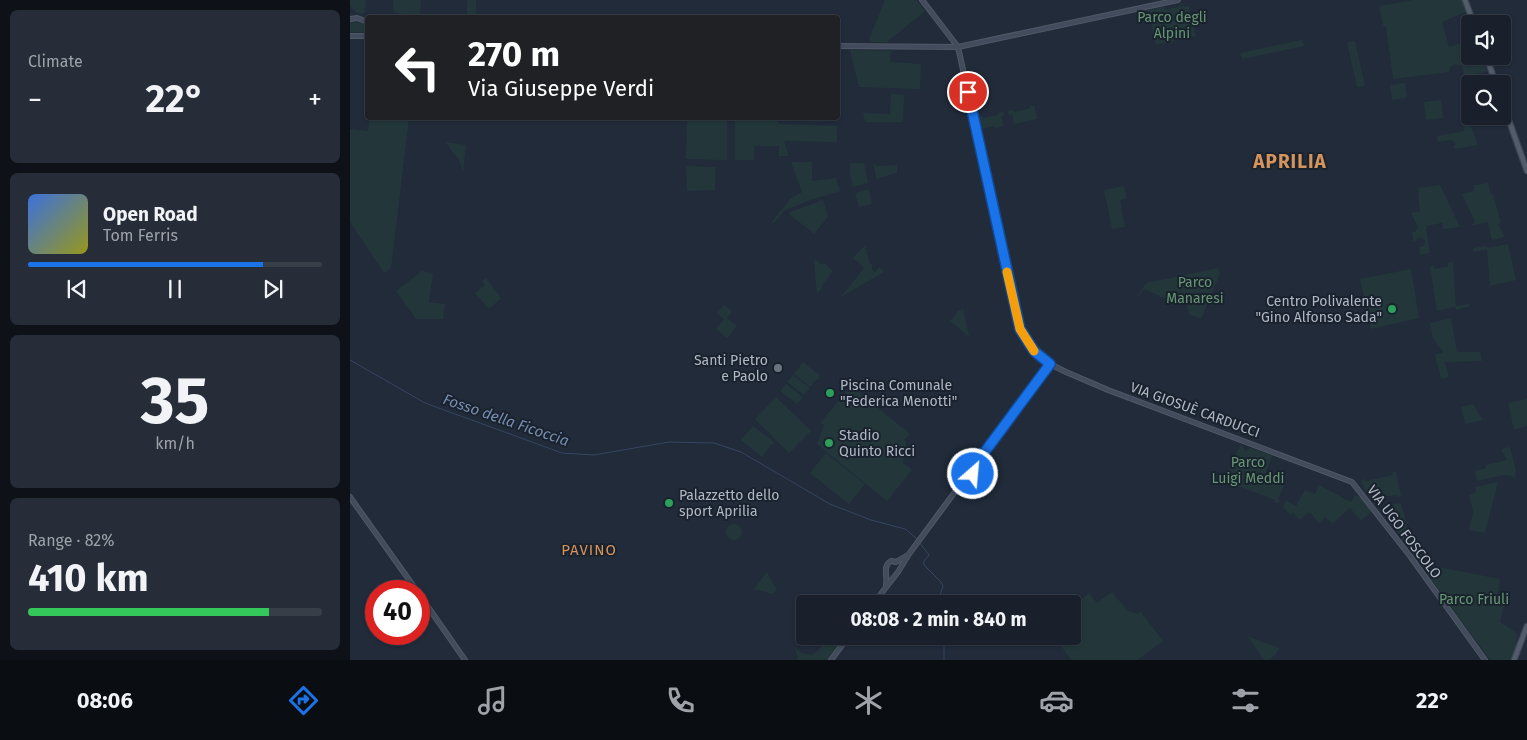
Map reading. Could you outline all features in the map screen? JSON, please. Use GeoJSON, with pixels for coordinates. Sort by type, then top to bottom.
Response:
{"type":"FeatureCollection","features":[{"type":"Feature","properties":{"kind":"main road"},"geometry":{"type":"LineString","coordinates":[[1465,0],[1471,15]]}},
{"type":"Feature","properties":{"kind":"main road"},"geometry":{"type":"LineString","coordinates":[[1511,125],[1527,171]]}},
{"type":"Feature","properties":{"kind":"main road"},"geometry":{"type":"LineString","coordinates":[[1514,660],[1527,626]]}},
{"type":"Feature","properties":{"kind":"street"},"geometry":{"type":"LineString","coordinates":[[922,0],[958,47]]}},
{"type":"Feature","properties":{"kind":"street"},"geometry":{"type":"LineString","coordinates":[[840,46],[958,47],[1178,0]]}},
{"type":"Feature","properties":{"kind":"street"},"geometry":{"type":"LineString","coordinates":[[350,19],[357,18],[365,21]]}},
{"type":"Feature","properties":{"kind":"street"},"geometry":{"type":"LineString","coordinates":[[350,36],[365,36]]}},
{"type":"Feature","properties":{"kind":"street","name":"VIA GIOSUÈ CARDUCCI"},"geometry":{"type":"LineString","coordinates":[[958,47],[1020,329],[1034,351],[1050,364],[1108,390],[1333,475]]}},
{"type":"Feature","properties":{"kind":"street"},"geometry":{"type":"LineString","coordinates":[[879,595],[960,485],[966,479],[972,477],[971,472],[975,465],[1050,364]]}},
{"type":"Feature","properties":{"kind":"street"},"geometry":{"type":"LineString","coordinates":[[966,479],[964,472],[971,472]]}},
{"type":"Feature","properties":{"kind":"street","name":"VIA UGO FOSCOLO"},"geometry":{"type":"LineString","coordinates":[[1333,475],[1348,480],[1355,485],[1410,556],[1485,660]]}},
{"type":"Feature","properties":{"kind":"street"},"geometry":{"type":"LineString","coordinates":[[350,497],[409,580]]}},
{"type":"Feature","properties":{"kind":"street"},"geometry":{"type":"LineString","coordinates":[[885,587],[887,563],[891,561],[896,562],[909,554]]}},
{"type":"Feature","properties":{"kind":"street"},"geometry":{"type":"LineString","coordinates":[[896,562],[899,566],[898,572]]}},
{"type":"Feature","properties":{"kind":"street"},"geometry":{"type":"LineString","coordinates":[[887,572],[892,575],[898,572]]}},
{"type":"Feature","properties":{"kind":"street"},"geometry":{"type":"LineString","coordinates":[[430,610],[465,660]]}},
{"type":"Feature","properties":{"kind":"street"},"geometry":{"type":"LineString","coordinates":[[831,660],[842,645]]}},
{"type":"Feature","properties":{"kind":"green space"},"geometry":{"type":"Polygon","coordinates":[[[350,0],[366,0],[365,12],[362,14],[357,13],[350,6],[350,0]]]}},
{"type":"Feature","properties":{"kind":"green space"},"geometry":{"type":"Polygon","coordinates":[[[393,0],[421,0],[420,15],[394,13],[393,0]]]}},
{"type":"Feature","properties":{"kind":"green space"},"geometry":{"type":"Polygon","coordinates":[[[467,0],[476,0],[476,15],[467,15],[467,0]]]}},
{"type":"Feature","properties":{"kind":"green space"},"geometry":{"type":"Polygon","coordinates":[[[885,0],[916,0],[925,11],[887,42],[872,42],[869,39],[885,0]]]}},
{"type":"Feature","properties":{"kind":"green space"},"geometry":{"type":"Polygon","coordinates":[[[1413,0],[1462,0],[1466,12],[1442,22],[1449,47],[1461,43],[1461,65],[1485,65],[1487,72],[1464,75],[1462,66],[1455,64],[1450,67],[1449,72],[1393,79],[1386,26],[1383,26],[1379,6],[1413,0]]]}},
{"type":"Feature","properties":{"kind":"green space","name":"Parco degli Alpini"},"geometry":{"type":"Polygon","coordinates":[[[1183,3],[1184,7],[1189,6],[1196,36],[1156,45],[1150,17],[1148,17],[1146,11],[1164,7],[1165,10],[1182,6],[1183,3]]]}},
{"type":"Feature","properties":{"kind":"green space"},"geometry":{"type":"Polygon","coordinates":[[[350,22],[363,23],[365,26],[365,32],[350,32],[350,22]]]}},
{"type":"Feature","properties":{"kind":"green space"},"geometry":{"type":"Polygon","coordinates":[[[1302,40],[1304,46],[1242,59],[1240,54],[1244,52],[1302,40]]]}},
{"type":"Feature","properties":{"kind":"green space"},"geometry":{"type":"Polygon","coordinates":[[[1355,41],[1365,86],[1357,87],[1347,42],[1355,41]]]}},
{"type":"Feature","properties":{"kind":"green space"},"geometry":{"type":"Polygon","coordinates":[[[850,50],[891,51],[890,62],[921,64],[920,89],[859,87],[850,50]]]}},
{"type":"Feature","properties":{"kind":"green space"},"geometry":{"type":"Polygon","coordinates":[[[1405,83],[1407,98],[1392,100],[1390,85],[1405,83]]]}},
{"type":"Feature","properties":{"kind":"green space"},"geometry":{"type":"Polygon","coordinates":[[[891,94],[904,95],[903,122],[865,122],[863,113],[890,114],[891,94]]]}},
{"type":"Feature","properties":{"kind":"green space"},"geometry":{"type":"Polygon","coordinates":[[[1441,100],[1443,118],[1426,120],[1424,102],[1441,100]]]}},
{"type":"Feature","properties":{"kind":"green space"},"geometry":{"type":"Polygon","coordinates":[[[1034,105],[1037,119],[1014,124],[1012,114],[1009,115],[1008,111],[1013,110],[1014,112],[1030,108],[1030,106],[1034,105]]]}},
{"type":"Feature","properties":{"kind":"green space"},"geometry":{"type":"Polygon","coordinates":[[[1003,111],[1004,116],[1001,116],[1004,126],[981,129],[978,117],[998,115],[998,113],[1003,111]]]}},
{"type":"Feature","properties":{"kind":"green space"},"geometry":{"type":"Polygon","coordinates":[[[370,120],[409,120],[391,268],[384,273],[350,222],[350,129],[368,131],[370,120]]]}},
{"type":"Feature","properties":{"kind":"green space"},"geometry":{"type":"Polygon","coordinates":[[[687,120],[727,120],[727,160],[686,159],[687,120]]]}},
{"type":"Feature","properties":{"kind":"green space"},"geometry":{"type":"Polygon","coordinates":[[[735,120],[777,120],[779,124],[837,126],[837,142],[784,141],[789,156],[779,156],[779,146],[754,146],[754,160],[735,160],[735,120]]]}},
{"type":"Feature","properties":{"kind":"green space"},"geometry":{"type":"Polygon","coordinates":[[[1470,125],[1478,145],[1455,149],[1454,146],[1456,144],[1452,140],[1438,142],[1437,136],[1464,131],[1463,126],[1470,125]]]}},
{"type":"Feature","properties":{"kind":"green space"},"geometry":{"type":"Polygon","coordinates":[[[445,142],[466,145],[463,173],[459,160],[445,142]]]}},
{"type":"Feature","properties":{"kind":"green space"},"geometry":{"type":"Polygon","coordinates":[[[791,162],[812,162],[812,181],[836,178],[840,191],[810,200],[784,211],[774,223],[772,222],[790,199],[802,192],[791,162]]]}},
{"type":"Feature","properties":{"kind":"green space"},"geometry":{"type":"Polygon","coordinates":[[[850,163],[864,163],[868,183],[853,187],[850,163]]]}},
{"type":"Feature","properties":{"kind":"green space"},"geometry":{"type":"Polygon","coordinates":[[[873,163],[877,166],[897,165],[897,173],[879,178],[877,181],[873,163]]]}},
{"type":"Feature","properties":{"kind":"green space"},"geometry":{"type":"Polygon","coordinates":[[[686,166],[715,167],[715,190],[687,191],[686,166]]]}},
{"type":"Feature","properties":{"kind":"green space"},"geometry":{"type":"Polygon","coordinates":[[[1488,183],[1501,223],[1498,224],[1505,237],[1492,240],[1488,222],[1470,226],[1475,222],[1462,194],[1474,191],[1474,185],[1488,183]]]}},
{"type":"Feature","properties":{"kind":"green space"},"geometry":{"type":"Polygon","coordinates":[[[1440,185],[1460,227],[1443,229],[1442,223],[1426,226],[1430,253],[1420,255],[1419,247],[1424,246],[1425,241],[1420,237],[1413,242],[1412,232],[1416,232],[1415,230],[1418,228],[1411,213],[1420,211],[1418,188],[1440,185]]]}},
{"type":"Feature","properties":{"kind":"green space"},"geometry":{"type":"Polygon","coordinates":[[[1124,186],[1127,198],[1120,200],[1125,227],[1112,229],[1104,190],[1124,186]]]}},
{"type":"Feature","properties":{"kind":"green space"},"geometry":{"type":"Polygon","coordinates":[[[869,189],[872,204],[859,207],[855,193],[869,189]]]}},
{"type":"Feature","properties":{"kind":"green space"},"geometry":{"type":"Polygon","coordinates":[[[823,200],[828,217],[814,234],[788,213],[823,200]]]}},
{"type":"Feature","properties":{"kind":"green space"},"geometry":{"type":"Polygon","coordinates":[[[1508,244],[1516,280],[1490,286],[1487,250],[1473,252],[1473,248],[1487,246],[1487,248],[1508,244]]]}},
{"type":"Feature","properties":{"kind":"green space"},"geometry":{"type":"Polygon","coordinates":[[[865,245],[872,270],[875,272],[879,267],[884,272],[841,297],[864,268],[853,258],[865,245]]]}},
{"type":"Feature","properties":{"kind":"green space"},"geometry":{"type":"Polygon","coordinates":[[[815,259],[822,265],[824,263],[833,271],[817,294],[814,263],[815,259]]]}},
{"type":"Feature","properties":{"kind":"green space"},"geometry":{"type":"Polygon","coordinates":[[[1453,262],[1456,306],[1469,304],[1469,306],[1456,310],[1455,307],[1437,311],[1430,266],[1434,266],[1434,269],[1448,267],[1447,263],[1453,262]]]}},
{"type":"Feature","properties":{"kind":"green space","name":"Parco Manaresi"},"geometry":{"type":"Polygon","coordinates":[[[1218,268],[1220,274],[1201,319],[1189,314],[1187,305],[1183,303],[1178,304],[1144,289],[1138,295],[1146,283],[1218,268]]]}},
{"type":"Feature","properties":{"kind":"green space"},"geometry":{"type":"Polygon","coordinates":[[[1411,269],[1419,318],[1371,329],[1360,279],[1411,269]]]}},
{"type":"Feature","properties":{"kind":"green space"},"geometry":{"type":"Polygon","coordinates":[[[422,271],[433,273],[429,302],[445,304],[443,319],[416,319],[396,291],[422,271]]]}},
{"type":"Feature","properties":{"kind":"green space"},"geometry":{"type":"Polygon","coordinates":[[[486,278],[501,298],[489,309],[475,293],[485,285],[482,281],[486,278]]]}},
{"type":"Feature","properties":{"kind":"green space"},"geometry":{"type":"Polygon","coordinates":[[[724,305],[732,312],[727,318],[737,326],[727,338],[716,329],[724,319],[717,313],[724,305]]]}},
{"type":"Feature","properties":{"kind":"green space"},"geometry":{"type":"Polygon","coordinates":[[[963,309],[969,336],[950,321],[958,311],[963,309]]]}},
{"type":"Feature","properties":{"kind":"green space"},"geometry":{"type":"Polygon","coordinates":[[[1451,318],[1457,352],[1480,352],[1482,361],[1445,362],[1449,377],[1441,379],[1435,355],[1443,352],[1433,338],[1430,323],[1451,318]]]}},
{"type":"Feature","properties":{"kind":"green space"},"geometry":{"type":"Polygon","coordinates":[[[803,362],[819,375],[819,379],[810,387],[794,374],[803,362]]]}},
{"type":"Feature","properties":{"kind":"green space"},"geometry":{"type":"Polygon","coordinates":[[[793,375],[810,388],[804,395],[787,382],[793,375]]]}},
{"type":"Feature","properties":{"kind":"green space"},"geometry":{"type":"Polygon","coordinates":[[[786,384],[803,397],[797,404],[780,391],[786,384]]]}},
{"type":"Feature","properties":{"kind":"green space","name":"Stadio Quinto Ricci"},"geometry":{"type":"Polygon","coordinates":[[[851,386],[910,434],[904,440],[906,442],[903,463],[912,470],[887,501],[817,444],[824,425],[820,423],[851,386]]]}},
{"type":"Feature","properties":{"kind":"green space"},"geometry":{"type":"Polygon","coordinates":[[[776,397],[811,431],[789,453],[755,419],[776,397]]]}},
{"type":"Feature","properties":{"kind":"green space"},"geometry":{"type":"Polygon","coordinates":[[[1527,399],[1527,426],[1514,430],[1508,403],[1527,399]]]}},
{"type":"Feature","properties":{"kind":"green space"},"geometry":{"type":"Polygon","coordinates":[[[1473,404],[1483,420],[1465,424],[1461,407],[1473,404]]]}},
{"type":"Feature","properties":{"kind":"green space"},"geometry":{"type":"Polygon","coordinates":[[[753,426],[774,442],[762,457],[741,440],[753,426]]]}},
{"type":"Feature","properties":{"kind":"green space","name":"Parco Luigi Meddi"},"geometry":{"type":"Polygon","coordinates":[[[1240,445],[1242,445],[1245,451],[1251,448],[1272,456],[1264,478],[1284,486],[1278,503],[1274,502],[1275,500],[1223,482],[1240,445]]]}},
{"type":"Feature","properties":{"kind":"green space"},"geometry":{"type":"Polygon","coordinates":[[[1510,447],[1516,471],[1515,477],[1504,475],[1477,481],[1475,471],[1486,468],[1486,465],[1507,460],[1501,449],[1510,447]]]}},
{"type":"Feature","properties":{"kind":"green space"},"geometry":{"type":"Polygon","coordinates":[[[826,453],[865,484],[849,504],[810,473],[826,453]]]}},
{"type":"Feature","properties":{"kind":"green space"},"geometry":{"type":"Polygon","coordinates":[[[1392,472],[1396,472],[1401,496],[1377,498],[1378,501],[1373,502],[1364,489],[1361,480],[1364,479],[1366,481],[1393,475],[1392,472]]]}},
{"type":"Feature","properties":{"kind":"green space"},"geometry":{"type":"Polygon","coordinates":[[[1498,482],[1485,533],[1469,530],[1473,512],[1469,495],[1476,492],[1475,487],[1498,482]]]}},
{"type":"Feature","properties":{"kind":"green space"},"geometry":{"type":"Polygon","coordinates":[[[1319,485],[1351,502],[1355,495],[1362,498],[1372,511],[1361,521],[1350,508],[1332,524],[1326,517],[1319,523],[1309,512],[1300,520],[1293,513],[1290,515],[1283,507],[1286,501],[1296,506],[1305,490],[1315,494],[1319,485]]]}},
{"type":"Feature","properties":{"kind":"green space"},"geometry":{"type":"Polygon","coordinates":[[[1401,503],[1408,538],[1411,540],[1409,549],[1392,524],[1396,521],[1393,504],[1401,503]]]}},
{"type":"Feature","properties":{"kind":"green space"},"geometry":{"type":"Polygon","coordinates":[[[734,524],[742,532],[734,540],[726,532],[734,524]]]}},
{"type":"Feature","properties":{"kind":"green space","name":"Parco Friuli"},"geometry":{"type":"Polygon","coordinates":[[[1426,563],[1428,565],[1500,579],[1497,599],[1504,606],[1500,622],[1518,634],[1516,640],[1518,643],[1512,660],[1490,660],[1423,568],[1423,564],[1426,563]]]}},
{"type":"Feature","properties":{"kind":"green space"},"geometry":{"type":"Polygon","coordinates":[[[767,572],[777,590],[772,594],[754,589],[767,572]]]}},
{"type":"Feature","properties":{"kind":"green space"},"geometry":{"type":"Polygon","coordinates":[[[1112,592],[1128,611],[1138,614],[1141,612],[1163,641],[1137,660],[1071,660],[1060,645],[1081,645],[1081,600],[1089,593],[1097,603],[1112,592]]]}},
{"type":"Feature","properties":{"kind":"green space"},"geometry":{"type":"Polygon","coordinates":[[[1247,636],[1279,648],[1279,650],[1270,660],[1264,660],[1247,636]]]}},
{"type":"Feature","properties":{"kind":"green space"},"geometry":{"type":"Polygon","coordinates":[[[822,645],[837,645],[837,648],[828,660],[798,660],[795,647],[801,653],[812,655],[822,645]]]}},
{"type":"Feature","properties":{"kind":"waterway","name":"Fosso della Ficoccia"},"geometry":{"type":"LineString","coordinates":[[350,360],[425,403],[562,453],[594,455],[669,442],[714,443],[741,452],[830,504],[871,520],[905,529],[916,538],[929,555],[924,561],[924,565],[943,586],[940,595]]}},
{"type":"Feature","properties":{"kind":"waterway","name":"Fosso della Ficoccia"},"geometry":{"type":"LineString","coordinates":[[944,645],[944,660]]}},
{"type":"Feature","properties":{"kind":"slow traffic"},"geometry":{"type":"LineString","coordinates":[[1007,272],[1020,329],[1034,351]]}},
{"type":"Feature","properties":{"kind":"place","name":"Centro Polivalente \"Gino Alfonso Sada\""},"geometry":{"type":"Point","coordinates":[1392,309]}},
{"type":"Feature","properties":{"kind":"place","name":"Santi Pietro e Paolo"},"geometry":{"type":"Point","coordinates":[778,368]}},
{"type":"Feature","properties":{"kind":"place","name":"Piscina Comunale \"Federica Menotti\""},"geometry":{"type":"Point","coordinates":[830,393]}},
{"type":"Feature","properties":{"kind":"place","name":"Stadio Quinto Ricci"},"geometry":{"type":"Point","coordinates":[829,443]}},
{"type":"Feature","properties":{"kind":"place","name":"Palazzetto dello sport Aprilia"},"geometry":{"type":"Point","coordinates":[669,503]}},
{"type":"Feature","properties":{"kind":"district","name":"APRILIA"},"geometry":{"type":"Point","coordinates":[1290,161]}},
{"type":"Feature","properties":{"kind":"district","name":"PAVINO"},"geometry":{"type":"Point","coordinates":[589,550]}},
{"type":"Feature","properties":{"kind":"route"},"geometry":{"type":"LineString","coordinates":[[968,92],[1020,329],[1040,358],[1050,364],[975,465],[973,474]]}}]}
